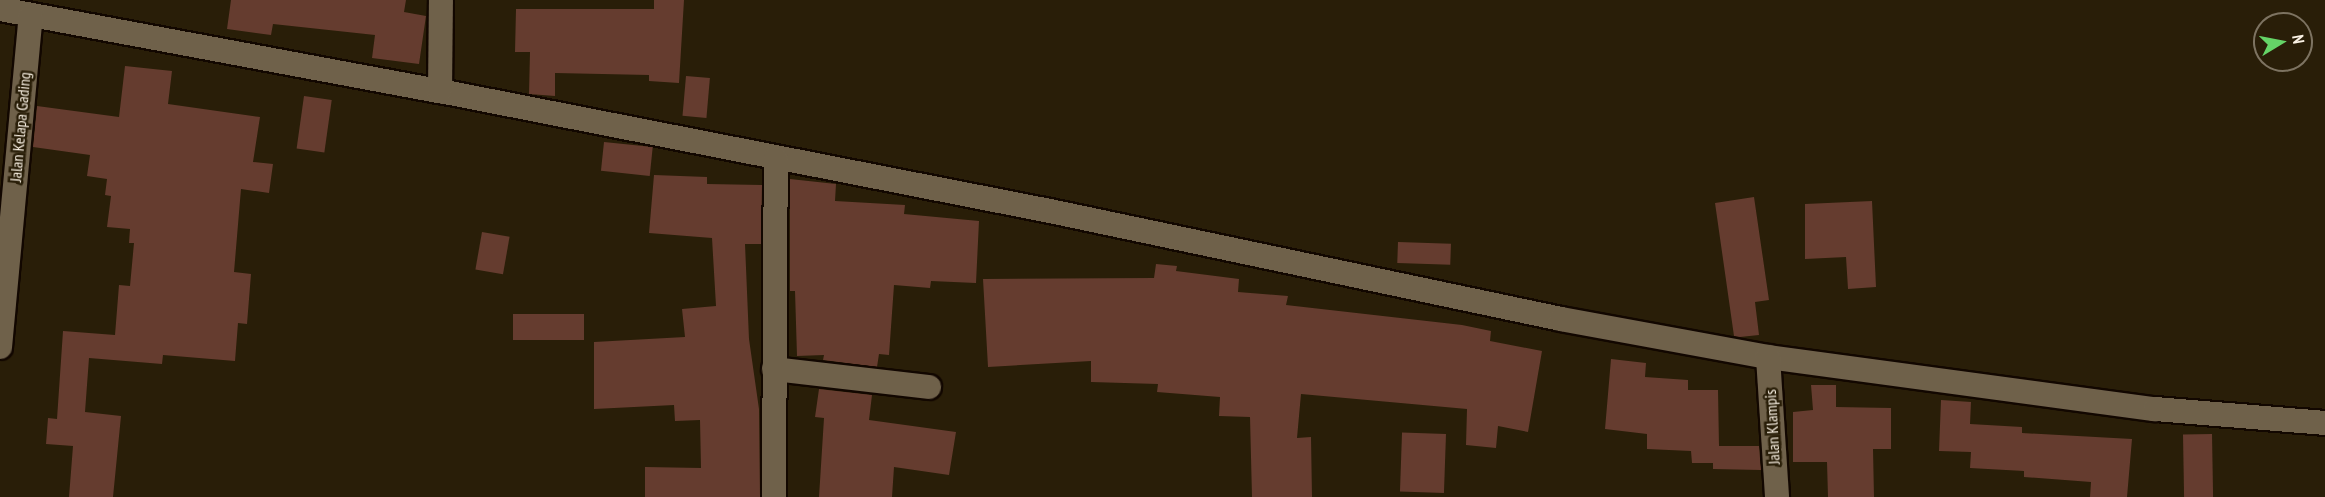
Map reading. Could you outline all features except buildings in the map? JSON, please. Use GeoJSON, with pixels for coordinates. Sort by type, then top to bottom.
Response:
{"type":"FeatureCollection","features":[{"type":"Feature","properties":{"kind":"street"},"geometry":{"type":"LineString","coordinates":[[440,91],[441,0]]}},
{"type":"Feature","properties":{"kind":"street"},"geometry":{"type":"LineString","coordinates":[[0,9],[440,91],[776,159],[1050,211],[1561,319],[1768,357],[2155,409],[2325,423]]}},
{"type":"Feature","properties":{"kind":"street","name":"Jalan Kelapa Gading"},"geometry":{"type":"LineString","coordinates":[[0,347],[31,15]]}},
{"type":"Feature","properties":{"kind":"street"},"geometry":{"type":"LineString","coordinates":[[774,497],[776,159]]}},
{"type":"Feature","properties":{"kind":"street","name":"Jalan Klampis"},"geometry":{"type":"LineString","coordinates":[[1768,357],[1776,497]]}},
{"type":"Feature","properties":{"kind":"street"},"geometry":{"type":"LineString","coordinates":[[774,369],[929,387]]}}]}
